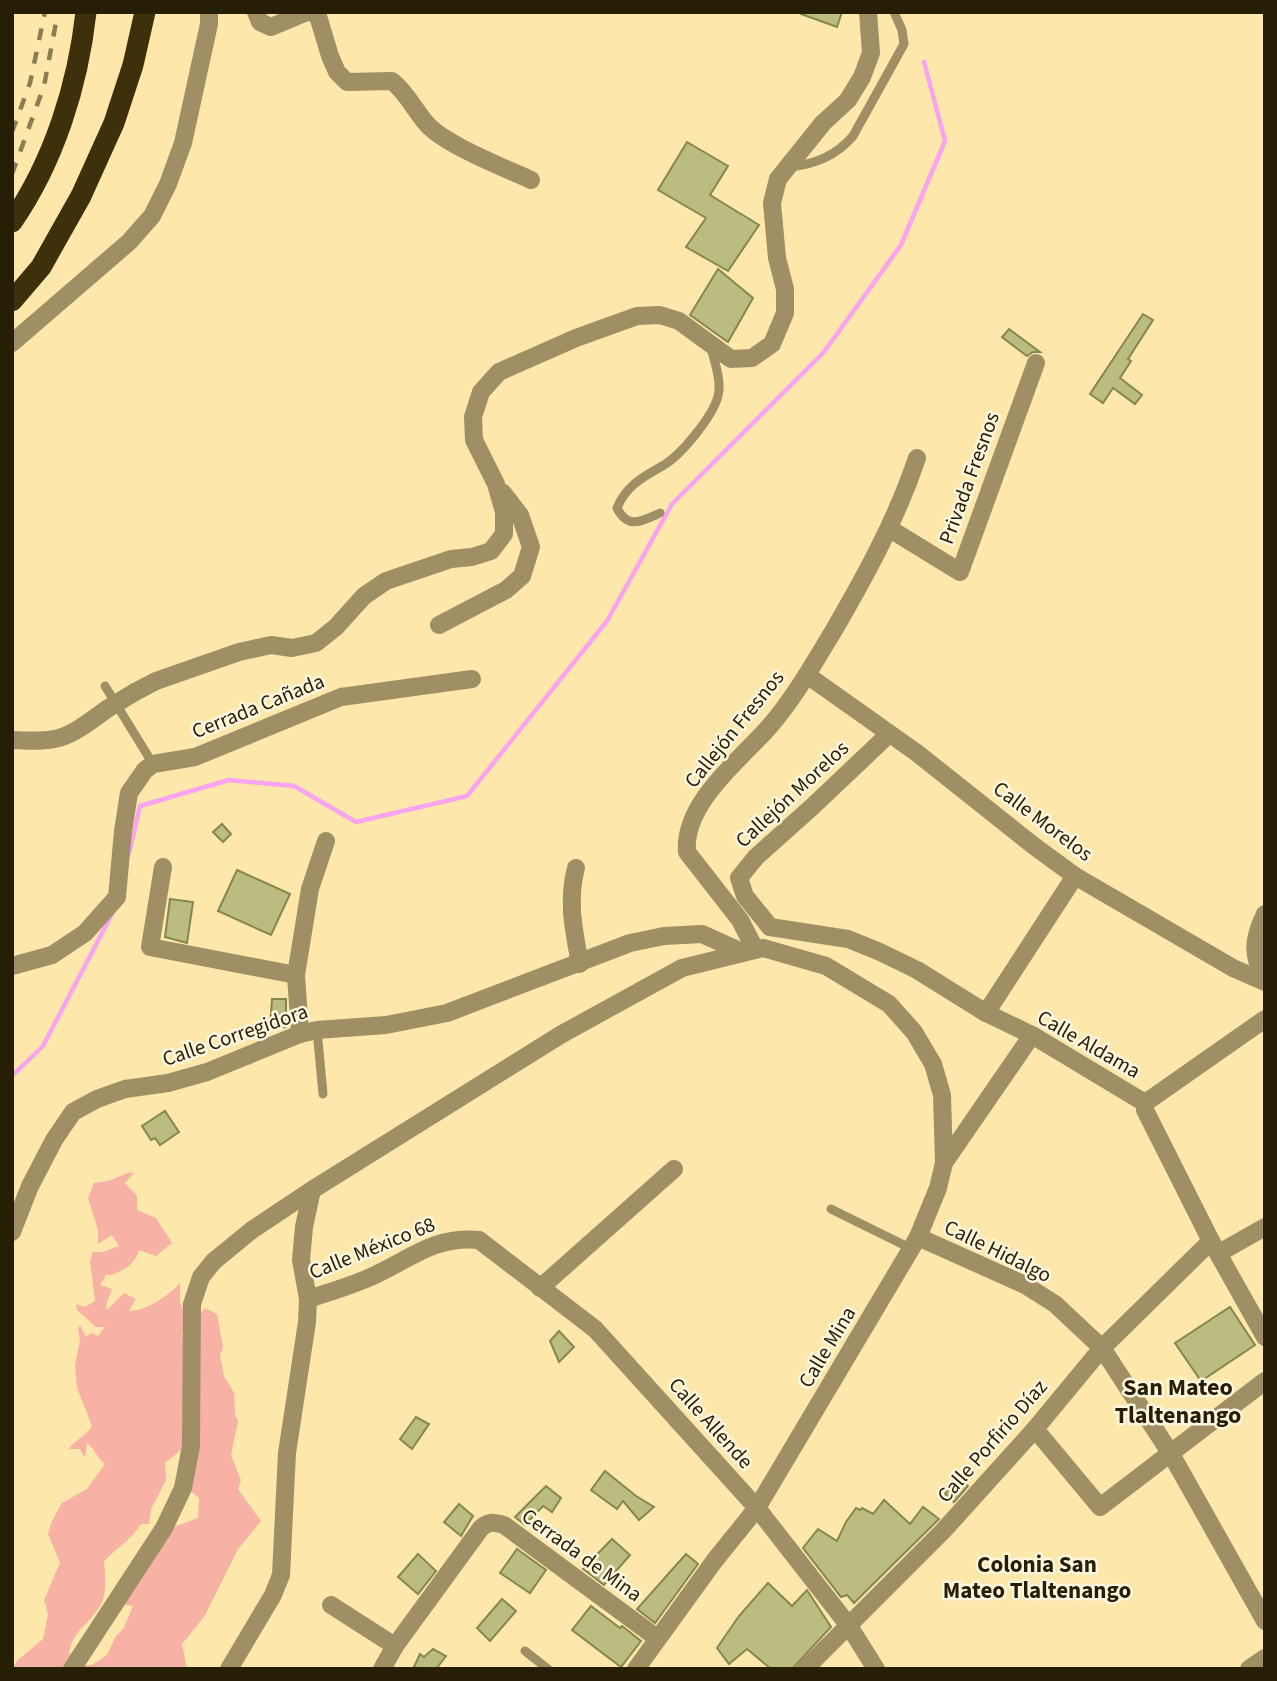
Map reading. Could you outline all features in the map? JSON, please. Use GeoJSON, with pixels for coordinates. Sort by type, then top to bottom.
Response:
{"type":"FeatureCollection","features":[{"type":"Feature","properties":{"kind":"highway"},"geometry":{"type":"LineString","coordinates":[[12,222],[47,161],[70,97],[86,12]]}},
{"type":"Feature","properties":{"kind":"highway"},"geometry":{"type":"LineString","coordinates":[[12,301],[41,267],[81,196],[114,123],[133,65],[145,12]]}},
{"type":"Feature","properties":{"kind":"street"},"geometry":{"type":"LineString","coordinates":[[12,344],[129,242],[152,216],[168,184],[183,143],[209,23],[209,12]]}},
{"type":"Feature","properties":{"kind":"street"},"geometry":{"type":"LineString","coordinates":[[256,12],[260,22],[271,27],[309,12],[318,16],[337,72],[347,82],[393,80],[427,125],[455,144],[531,180]]}},
{"type":"Feature","properties":{"kind":"street"},"geometry":{"type":"LineString","coordinates":[[12,740],[56,741],[156,681],[239,652],[271,645],[292,648],[316,643],[337,626],[364,596],[386,581],[451,559],[472,557],[491,551],[504,534],[504,512],[496,484],[474,440],[473,417],[481,392],[499,372],[576,338],[637,316],[660,315],[679,321],[730,359],[752,359],[772,344],[785,313],[785,289],[777,258],[772,203],[778,179],[823,123],[848,100],[862,77],[871,53],[868,12]]}},
{"type":"Feature","properties":{"kind":"street","name":"Privada Fresnos"},"geometry":{"type":"LineString","coordinates":[[890,529],[960,572],[1035,363]]}},
{"type":"Feature","properties":{"kind":"street","name":"Callejón Fresnos"},"geometry":{"type":"LineString","coordinates":[[754,950],[740,920],[687,852],[686,840],[703,801],[730,766],[769,726],[807,675],[890,529],[917,458]]}},
{"type":"Feature","properties":{"kind":"street"},"geometry":{"type":"LineString","coordinates":[[439,625],[506,590],[523,576],[531,547],[520,515],[496,484]]}},
{"type":"Feature","properties":{"kind":"street","name":"Calle Morelos"},"geometry":{"type":"LineString","coordinates":[[807,675],[1075,876],[1233,968],[1265,981]]}},
{"type":"Feature","properties":{"kind":"street","name":"Cerrada Cañada"},"geometry":{"type":"LineString","coordinates":[[153,764],[195,757],[341,697],[472,679]]}},
{"type":"Feature","properties":{"kind":"street","name":"Callejón Morelos"},"geometry":{"type":"LineString","coordinates":[[770,927],[745,896],[739,878],[756,857],[889,734]]}},
{"type":"Feature","properties":{"kind":"street"},"geometry":{"type":"LineString","coordinates":[[12,965],[52,955],[85,933],[117,897],[122,831],[129,793],[145,770],[153,764]]}},
{"type":"Feature","properties":{"kind":"street"},"geometry":{"type":"LineString","coordinates":[[309,1032],[296,975],[310,889],[326,841]]}},
{"type":"Feature","properties":{"kind":"street"},"geometry":{"type":"LineString","coordinates":[[163,867],[150,947],[296,975]]}},
{"type":"Feature","properties":{"kind":"street"},"geometry":{"type":"LineString","coordinates":[[576,869],[570,903],[579,964]]}},
{"type":"Feature","properties":{"kind":"street"},"geometry":{"type":"LineString","coordinates":[[986,1013],[1075,876]]}},
{"type":"Feature","properties":{"kind":"street"},"geometry":{"type":"LineString","coordinates":[[1265,915],[1255,935],[1255,960],[1265,981]]}},
{"type":"Feature","properties":{"kind":"street"},"geometry":{"type":"LineString","coordinates":[[72,1669],[164,1528],[183,1488],[191,1446],[192,1304],[201,1277],[215,1261],[252,1230],[313,1190],[562,1034],[682,968],[754,950],[770,927]]}},
{"type":"Feature","properties":{"kind":"street","name":"Calle Aldama"},"geometry":{"type":"LineString","coordinates":[[770,927],[848,939],[917,971],[986,1013],[1032,1035],[1145,1103],[1146,1110],[1215,1247],[1265,1337]]}},
{"type":"Feature","properties":{"kind":"street","name":"Calle Corregidora"},"geometry":{"type":"LineString","coordinates":[[12,1232],[30,1186],[54,1140],[73,1112],[97,1099],[125,1089],[176,1082],[207,1073],[309,1032],[386,1025],[447,1013],[630,943],[664,936],[702,934],[754,950],[827,966],[889,1004],[914,1032],[933,1064],[942,1095],[944,1163]]}},
{"type":"Feature","properties":{"kind":"street"},"geometry":{"type":"LineString","coordinates":[[1145,1103],[1265,1019]]}},
{"type":"Feature","properties":{"kind":"street","name":"Calle Mina"},"geometry":{"type":"LineString","coordinates":[[636,1669],[757,1508],[915,1243],[938,1188],[944,1163],[1032,1035]]}},
{"type":"Feature","properties":{"kind":"street"},"geometry":{"type":"LineString","coordinates":[[540,1288],[674,1169]]}},
{"type":"Feature","properties":{"kind":"street","name":"Calle México 68"},"geometry":{"type":"LineString","coordinates":[[313,1190],[304,1227],[301,1260],[308,1299],[369,1278],[438,1244],[458,1238],[479,1240]]}},
{"type":"Feature","properties":{"kind":"street","name":"Calle Porfirio Díaz"},"geometry":{"type":"LineString","coordinates":[[805,1669],[943,1531],[1035,1429],[1102,1348],[1215,1247],[1265,1227]]}},
{"type":"Feature","properties":{"kind":"street","name":"Calle Allende"},"geometry":{"type":"LineString","coordinates":[[479,1240],[595,1329],[757,1508],[849,1626],[876,1669]]}},
{"type":"Feature","properties":{"kind":"street","name":"Calle Hidalgo"},"geometry":{"type":"LineString","coordinates":[[915,1243],[1025,1285],[1055,1304],[1102,1348],[1171,1454],[1265,1620]]}},
{"type":"Feature","properties":{"kind":"street"},"geometry":{"type":"LineString","coordinates":[[229,1669],[273,1595],[281,1575],[287,1453],[307,1322],[308,1299]]}},
{"type":"Feature","properties":{"kind":"street"},"geometry":{"type":"LineString","coordinates":[[1035,1429],[1100,1507],[1265,1381]]}},
{"type":"Feature","properties":{"kind":"street","name":"Cerrada de Mina"},"geometry":{"type":"LineString","coordinates":[[382,1669],[395,1646],[481,1528],[494,1522],[504,1525],[657,1638]]}},
{"type":"Feature","properties":{"kind":"street"},"geometry":{"type":"LineString","coordinates":[[331,1605],[395,1646]]}},
{"type":"Feature","properties":{"kind":"street"},"geometry":{"type":"LineString","coordinates":[[1249,1669],[1265,1658]]}},
{"type":"Feature","properties":{"kind":"lane"},"geometry":{"type":"LineString","coordinates":[[785,167],[811,164],[842,149],[853,136],[904,44],[902,30],[894,12]]}},
{"type":"Feature","properties":{"kind":"lane"},"geometry":{"type":"LineString","coordinates":[[660,513],[642,521],[629,522],[617,508],[622,495],[632,485],[668,462],[687,444],[713,407],[719,394],[710,345]]}},
{"type":"Feature","properties":{"kind":"lane"},"geometry":{"type":"LineString","coordinates":[[105,686],[153,764]]}},
{"type":"Feature","properties":{"kind":"lane"},"geometry":{"type":"LineString","coordinates":[[309,1032],[323,1094]]}},
{"type":"Feature","properties":{"kind":"lane"},"geometry":{"type":"LineString","coordinates":[[831,1209],[915,1243]]}},
{"type":"Feature","properties":{"kind":"lane"},"geometry":{"type":"LineString","coordinates":[[525,1651],[548,1669]]}},
{"type":"Feature","properties":{"kind":"shaded area"},"geometry":{"type":"Polygon","coordinates":[[[130,1172],[134,1173],[125,1183],[137,1196],[137,1210],[156,1218],[172,1243],[156,1256],[139,1250],[126,1268],[106,1275],[100,1285],[112,1289],[106,1305],[107,1310],[124,1293],[136,1299],[129,1311],[150,1306],[180,1283],[180,1303],[186,1314],[182,1336],[192,1343],[191,1323],[205,1308],[217,1314],[223,1347],[220,1355],[224,1376],[234,1393],[235,1415],[238,1421],[231,1455],[241,1480],[238,1489],[261,1521],[238,1549],[204,1617],[182,1644],[187,1669],[76,1669],[78,1665],[92,1665],[107,1655],[116,1636],[124,1628],[133,1606],[122,1604],[149,1536],[198,1518],[199,1498],[186,1487],[187,1445],[165,1463],[166,1480],[151,1509],[149,1524],[141,1524],[129,1539],[104,1561],[103,1601],[74,1638],[69,1652],[72,1657],[69,1669],[12,1669],[18,1660],[43,1639],[48,1614],[44,1600],[60,1563],[48,1534],[52,1521],[62,1503],[87,1489],[105,1464],[87,1443],[85,1458],[80,1449],[69,1449],[92,1426],[77,1388],[75,1365],[80,1340],[78,1329],[80,1325],[86,1337],[91,1333],[98,1336],[105,1327],[96,1327],[77,1310],[76,1304],[85,1307],[95,1301],[90,1261],[93,1252],[103,1252],[119,1246],[112,1235],[98,1244],[98,1230],[88,1198],[94,1183],[108,1181],[130,1172]]]}},
{"type":"Feature","properties":{"kind":"building"},"geometry":{"type":"Polygon","coordinates":[[[801,12],[842,12],[837,27],[801,12]]]}},
{"type":"Feature","properties":{"kind":"building"},"geometry":{"type":"Polygon","coordinates":[[[687,142],[728,166],[710,195],[759,225],[728,271],[686,247],[706,218],[658,190],[687,142]]]}},
{"type":"Feature","properties":{"kind":"building"},"geometry":{"type":"Polygon","coordinates":[[[718,269],[753,298],[728,342],[690,315],[718,269]]]}},
{"type":"Feature","properties":{"kind":"building"},"geometry":{"type":"Polygon","coordinates":[[[1143,314],[1153,320],[1128,359],[1131,361],[1120,378],[1142,395],[1135,404],[1113,388],[1103,403],[1090,394],[1143,314]]]}},
{"type":"Feature","properties":{"kind":"building"},"geometry":{"type":"Polygon","coordinates":[[[1009,329],[1040,352],[1027,356],[1002,337],[1009,329]]]}},
{"type":"Feature","properties":{"kind":"building"},"geometry":{"type":"Polygon","coordinates":[[[222,824],[231,834],[223,842],[213,832],[222,824]]]}},
{"type":"Feature","properties":{"kind":"building"},"geometry":{"type":"Polygon","coordinates":[[[237,870],[290,894],[271,935],[218,911],[237,870]]]}},
{"type":"Feature","properties":{"kind":"building"},"geometry":{"type":"Polygon","coordinates":[[[170,899],[193,902],[187,943],[165,937],[170,899]]]}},
{"type":"Feature","properties":{"kind":"building"},"geometry":{"type":"Polygon","coordinates":[[[272,999],[286,999],[286,1027],[270,1028],[272,999]]]}},
{"type":"Feature","properties":{"kind":"building"},"geometry":{"type":"Polygon","coordinates":[[[165,1111],[179,1132],[160,1145],[155,1138],[151,1140],[142,1126],[165,1111]]]}},
{"type":"Feature","properties":{"kind":"building"},"geometry":{"type":"Polygon","coordinates":[[[1230,1307],[1255,1345],[1201,1381],[1175,1343],[1230,1307]]]}},
{"type":"Feature","properties":{"kind":"building"},"geometry":{"type":"Polygon","coordinates":[[[559,1331],[574,1347],[559,1362],[550,1341],[559,1331]]]}},
{"type":"Feature","properties":{"kind":"building"},"geometry":{"type":"Polygon","coordinates":[[[416,1417],[429,1424],[412,1449],[400,1439],[416,1417]]]}},
{"type":"Feature","properties":{"kind":"building"},"geometry":{"type":"Polygon","coordinates":[[[605,1471],[654,1507],[639,1520],[623,1501],[617,1509],[591,1490],[605,1471]]]}},
{"type":"Feature","properties":{"kind":"building"},"geometry":{"type":"Polygon","coordinates":[[[956,1476],[968,1486],[954,1502],[945,1494],[956,1476]]]}},
{"type":"Feature","properties":{"kind":"building"},"geometry":{"type":"Polygon","coordinates":[[[546,1486],[561,1498],[552,1512],[543,1506],[525,1525],[515,1517],[546,1486]]]}},
{"type":"Feature","properties":{"kind":"building"},"geometry":{"type":"Polygon","coordinates":[[[884,1500],[910,1524],[923,1507],[939,1519],[854,1603],[847,1595],[841,1597],[803,1548],[818,1529],[837,1541],[856,1508],[873,1514],[884,1500]]]}},
{"type":"Feature","properties":{"kind":"building"},"geometry":{"type":"Polygon","coordinates":[[[459,1504],[473,1516],[461,1536],[444,1522],[459,1504]]]}},
{"type":"Feature","properties":{"kind":"building"},"geometry":{"type":"Polygon","coordinates":[[[612,1539],[630,1555],[604,1585],[583,1569],[612,1539]]]}},
{"type":"Feature","properties":{"kind":"building"},"geometry":{"type":"Polygon","coordinates":[[[517,1549],[546,1570],[530,1593],[500,1573],[517,1549]]]}},
{"type":"Feature","properties":{"kind":"building"},"geometry":{"type":"Polygon","coordinates":[[[418,1554],[436,1571],[418,1594],[398,1577],[418,1554]]]}},
{"type":"Feature","properties":{"kind":"building"},"geometry":{"type":"Polygon","coordinates":[[[686,1554],[698,1564],[655,1623],[637,1609],[686,1554]]]}},
{"type":"Feature","properties":{"kind":"building"},"geometry":{"type":"Polygon","coordinates":[[[768,1583],[792,1606],[807,1590],[831,1627],[792,1669],[771,1669],[747,1649],[729,1664],[717,1648],[739,1616],[768,1583]]]}},
{"type":"Feature","properties":{"kind":"building"},"geometry":{"type":"Polygon","coordinates":[[[502,1599],[516,1611],[490,1641],[477,1628],[502,1599]]]}},
{"type":"Feature","properties":{"kind":"building"},"geometry":{"type":"Polygon","coordinates":[[[591,1606],[641,1641],[621,1667],[572,1630],[591,1606]]]}},
{"type":"Feature","properties":{"kind":"building"},"geometry":{"type":"Polygon","coordinates":[[[433,1649],[446,1656],[436,1669],[413,1669],[420,1654],[424,1657],[433,1649]]]}},
{"type":"Feature","properties":{"kind":"waterway"},"geometry":{"type":"LineString","coordinates":[[129,853],[140,806],[229,780],[294,786],[356,822],[467,796],[607,621],[672,504],[824,352],[901,245],[945,141],[924,62]]}},
{"type":"Feature","properties":{"kind":"waterway"},"geometry":{"type":"LineString","coordinates":[[12,1076],[43,1046],[112,914]]}},
{"type":"Feature","properties":{"kind":"railway"},"geometry":{"type":"LineString","coordinates":[[12,132],[30,83],[45,12]]}},
{"type":"Feature","properties":{"kind":"railway"},"geometry":{"type":"LineString","coordinates":[[12,174],[44,86],[58,12]]}},
{"type":"Feature","properties":{"kind":"district","name":"San Mateo Tlaltenango"},"geometry":{"type":"Point","coordinates":[1178,1401]}},
{"type":"Feature","properties":{"kind":"district","name":"Colonia San Mateo Tlaltenango"},"geometry":{"type":"Point","coordinates":[1037,1577]}}]}
